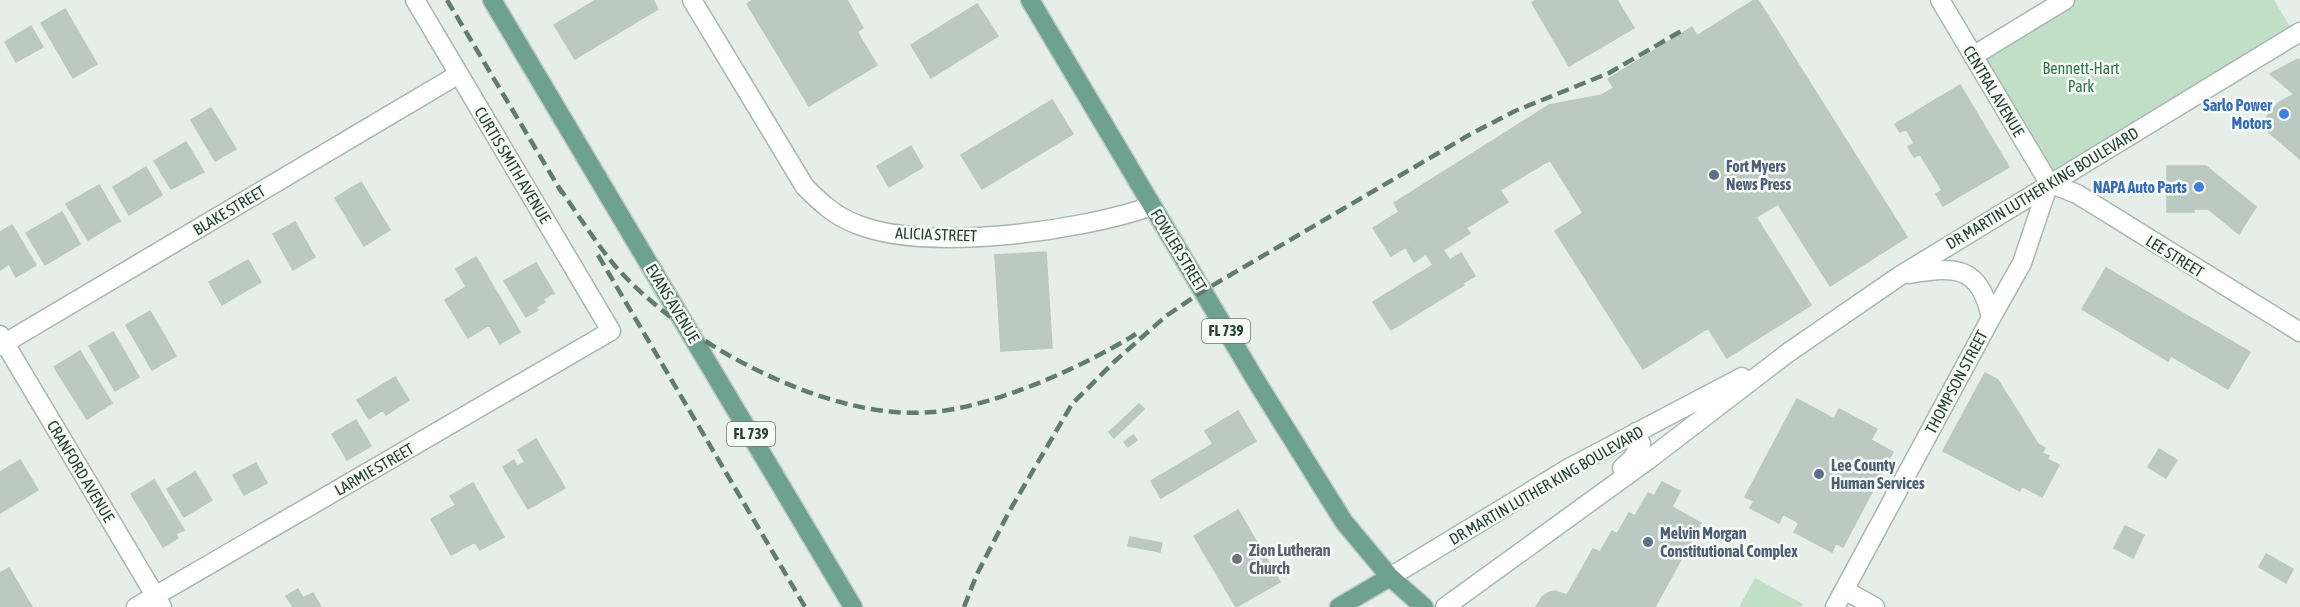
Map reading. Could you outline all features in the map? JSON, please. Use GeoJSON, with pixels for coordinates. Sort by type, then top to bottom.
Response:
{"type":"FeatureCollection","features":[{"type":"Feature","properties":{"kind":"main road","name":"EVANS AVENUE"},"geometry":{"type":"LineString","coordinates":[[492,0],[852,607]]}},
{"type":"Feature","properties":{"kind":"main road","name":"FOWLER STREET"},"geometry":{"type":"LineString","coordinates":[[1030,0],[1265,396],[1344,522],[1390,577],[1424,607]]}},
{"type":"Feature","properties":{"kind":"main road","name":"DR MARTIN LUTHER KING BOULEVARD"},"geometry":{"type":"LineString","coordinates":[[1339,607],[1390,577]]}},
{"type":"Feature","properties":{"kind":"street","name":"CURTIS SMITH AVENUE"},"geometry":{"type":"LineString","coordinates":[[415,0],[611,331]]}},
{"type":"Feature","properties":{"kind":"street","name":"ALICIA STREET"},"geometry":{"type":"LineString","coordinates":[[692,0],[805,187],[823,205],[841,218],[880,232],[930,237],[1017,234],[1125,216],[1152,206]]}},
{"type":"Feature","properties":{"kind":"street","name":"CENTRAL AVENUE"},"geometry":{"type":"LineString","coordinates":[[1940,0],[2049,183]]}},
{"type":"Feature","properties":{"kind":"street"},"geometry":{"type":"LineString","coordinates":[[1973,56],[2065,0]]}},
{"type":"Feature","properties":{"kind":"street","name":"DR MARTIN LUTHER KING BOULEVARD"},"geometry":{"type":"LineString","coordinates":[[1445,607],[1648,460],[1789,352],[1901,275],[2300,32]]}},
{"type":"Feature","properties":{"kind":"street","name":"BLAKE STREET"},"geometry":{"type":"LineString","coordinates":[[2,341],[459,74]]}},
{"type":"Feature","properties":{"kind":"street","name":"THOMPSON STREET"},"geometry":{"type":"LineString","coordinates":[[1835,607],[2022,263],[2049,183]]}},
{"type":"Feature","properties":{"kind":"street","name":"LEE STREET"},"geometry":{"type":"LineString","coordinates":[[2049,183],[2077,194],[2300,332]]}},
{"type":"Feature","properties":{"kind":"street"},"geometry":{"type":"LineString","coordinates":[[1901,275],[1939,269],[1965,273],[1982,288],[1991,318]]}},
{"type":"Feature","properties":{"kind":"street","name":"LARMIE STREET"},"geometry":{"type":"LineString","coordinates":[[136,607],[159,601],[611,331]]}},
{"type":"Feature","properties":{"kind":"street","name":"CRANFORD AVENUE"},"geometry":{"type":"LineString","coordinates":[[2,341],[159,601]]}},
{"type":"Feature","properties":{"kind":"street","name":"DR MARTIN LUTHER KING BOULEVARD"},"geometry":{"type":"LineString","coordinates":[[1390,577],[1569,468],[1789,352]]}},
{"type":"Feature","properties":{"kind":"street"},"geometry":{"type":"LineString","coordinates":[[1498,568],[1515,543],[1610,478],[1632,459],[1641,444],[1636,432]]}},
{"type":"Feature","properties":{"kind":"street"},"geometry":{"type":"LineString","coordinates":[[1844,590],[1875,607]]}},
{"type":"Feature","properties":{"kind":"green space","name":"Bennett-Hart Park"},"geometry":{"type":"Polygon","coordinates":[[[2065,0],[2274,0],[2295,35],[2049,183],[1974,55],[2065,0]]]}},
{"type":"Feature","properties":{"kind":"green space"},"geometry":{"type":"Polygon","coordinates":[[[1755,578],[1803,604],[1802,607],[1739,607],[1755,578]]]}},
{"type":"Feature","properties":{"kind":"building"},"geometry":{"type":"Polygon","coordinates":[[[596,0],[653,0],[658,9],[575,59],[554,25],[596,0]]]}},
{"type":"Feature","properties":{"kind":"building"},"geometry":{"type":"Polygon","coordinates":[[[753,0],[847,0],[863,28],[857,32],[877,65],[809,106],[747,4],[753,0]]]}},
{"type":"Feature","properties":{"kind":"building"},"geometry":{"type":"Polygon","coordinates":[[[1536,0],[1617,0],[1634,28],[1569,66],[1532,3],[1536,0]]]}},
{"type":"Feature","properties":{"kind":"building","name":"Fort Myers News Press"},"geometry":{"type":"Polygon","coordinates":[[[1754,0],[1758,0],[1907,237],[1830,286],[1778,204],[1756,217],[1811,305],[1727,358],[1708,328],[1643,369],[1555,231],[1583,213],[1550,160],[1391,256],[1373,228],[1399,212],[1394,203],[1549,105],[1602,95],[1614,88],[1608,79],[1692,27],[1697,36],[1754,0]]]}},
{"type":"Feature","properties":{"kind":"building"},"geometry":{"type":"Polygon","coordinates":[[[977,4],[998,36],[931,78],[911,45],[977,4]]]}},
{"type":"Feature","properties":{"kind":"building"},"geometry":{"type":"Polygon","coordinates":[[[65,9],[97,64],[73,78],[41,23],[65,9]]]}},
{"type":"Feature","properties":{"kind":"building"},"geometry":{"type":"Polygon","coordinates":[[[31,26],[43,47],[16,62],[5,42],[31,26]]]}},
{"type":"Feature","properties":{"kind":"building","name":"Sarlo Power Motors"},"geometry":{"type":"Polygon","coordinates":[[[2298,59],[2300,61],[2300,159],[2260,125],[2278,103],[2294,94],[2270,74],[2298,59]]]}},
{"type":"Feature","properties":{"kind":"building"},"geometry":{"type":"Polygon","coordinates":[[[1960,85],[2009,167],[1943,206],[1936,194],[1942,190],[1920,154],[1914,157],[1908,147],[1914,143],[1906,129],[1900,132],[1895,124],[1960,85]]]}},
{"type":"Feature","properties":{"kind":"building"},"geometry":{"type":"Polygon","coordinates":[[[1052,100],[1073,134],[982,189],[961,155],[1052,100]]]}},
{"type":"Feature","properties":{"kind":"building"},"geometry":{"type":"Polygon","coordinates":[[[211,108],[236,149],[215,161],[191,120],[211,108]]]}},
{"type":"Feature","properties":{"kind":"building"},"geometry":{"type":"Polygon","coordinates":[[[186,142],[204,172],[171,189],[154,161],[186,142]]]}},
{"type":"Feature","properties":{"kind":"building"},"geometry":{"type":"Polygon","coordinates":[[[911,146],[923,167],[889,187],[877,166],[911,146]]]}},
{"type":"Feature","properties":{"kind":"building","name":"NAPA Auto Parts"},"geometry":{"type":"Polygon","coordinates":[[[2167,166],[2206,166],[2256,207],[2239,234],[2208,209],[2194,209],[2194,212],[2167,212],[2167,166]]]}},
{"type":"Feature","properties":{"kind":"building"},"geometry":{"type":"Polygon","coordinates":[[[146,167],[162,195],[129,215],[113,187],[146,167]]]}},
{"type":"Feature","properties":{"kind":"building"},"geometry":{"type":"Polygon","coordinates":[[[361,182],[390,230],[364,246],[335,198],[361,182]]]}},
{"type":"Feature","properties":{"kind":"building"},"geometry":{"type":"Polygon","coordinates":[[[99,185],[120,221],[88,240],[66,204],[99,185]]]}},
{"type":"Feature","properties":{"kind":"building"},"geometry":{"type":"Polygon","coordinates":[[[1500,190],[1508,202],[1466,228],[1470,233],[1443,250],[1450,260],[1461,253],[1475,276],[1391,330],[1373,302],[1433,265],[1426,254],[1414,262],[1406,248],[1500,190]]]}},
{"type":"Feature","properties":{"kind":"building"},"geometry":{"type":"Polygon","coordinates":[[[62,212],[80,244],[45,265],[26,233],[62,212]]]}},
{"type":"Feature","properties":{"kind":"building"},"geometry":{"type":"Polygon","coordinates":[[[295,222],[315,257],[293,270],[273,234],[295,222]]]}},
{"type":"Feature","properties":{"kind":"building"},"geometry":{"type":"Polygon","coordinates":[[[12,225],[36,265],[16,277],[9,264],[0,270],[0,232],[12,225]]]}},
{"type":"Feature","properties":{"kind":"building"},"geometry":{"type":"Polygon","coordinates":[[[1046,252],[1052,348],[1001,351],[995,255],[1046,252]]]}},
{"type":"Feature","properties":{"kind":"building"},"geometry":{"type":"Polygon","coordinates":[[[476,257],[520,332],[500,344],[489,325],[468,338],[445,300],[466,287],[456,269],[476,257]]]}},
{"type":"Feature","properties":{"kind":"building"},"geometry":{"type":"Polygon","coordinates":[[[248,260],[261,282],[222,305],[209,282],[248,260]]]}},
{"type":"Feature","properties":{"kind":"building"},"geometry":{"type":"Polygon","coordinates":[[[536,263],[554,293],[543,299],[545,302],[536,307],[538,310],[526,317],[504,281],[536,263]]]}},
{"type":"Feature","properties":{"kind":"building"},"geometry":{"type":"Polygon","coordinates":[[[2106,268],[2193,319],[2168,361],[2082,309],[2106,268]]]}},
{"type":"Feature","properties":{"kind":"building"},"geometry":{"type":"Polygon","coordinates":[[[150,311],[176,356],[152,370],[126,325],[150,311]]]}},
{"type":"Feature","properties":{"kind":"building"},"geometry":{"type":"Polygon","coordinates":[[[2193,319],[2250,352],[2228,389],[2171,356],[2193,319]]]}},
{"type":"Feature","properties":{"kind":"building"},"geometry":{"type":"Polygon","coordinates":[[[113,332],[139,377],[115,391],[89,346],[113,332]]]}},
{"type":"Feature","properties":{"kind":"building"},"geometry":{"type":"Polygon","coordinates":[[[80,351],[112,403],[87,419],[54,367],[80,351]]]}},
{"type":"Feature","properties":{"kind":"building"},"geometry":{"type":"Polygon","coordinates":[[[1985,373],[1998,380],[2038,444],[2045,448],[2042,453],[2049,456],[2047,459],[2059,465],[2042,497],[2022,486],[2020,491],[1943,451],[1985,373]]]}},
{"type":"Feature","properties":{"kind":"building"},"geometry":{"type":"Polygon","coordinates":[[[395,377],[409,400],[386,415],[383,410],[369,419],[357,400],[395,377]]]}},
{"type":"Feature","properties":{"kind":"building","name":"Lee County Human Services"},"geometry":{"type":"Polygon","coordinates":[[[1797,399],[1834,419],[1839,409],[1877,429],[1871,440],[1893,452],[1843,547],[1836,543],[1832,552],[1794,532],[1799,523],[1783,514],[1779,523],[1750,508],[1754,501],[1745,497],[1797,399]]]}},
{"type":"Feature","properties":{"kind":"building"},"geometry":{"type":"Polygon","coordinates":[[[1139,404],[1144,409],[1114,438],[1109,432],[1139,404]]]}},
{"type":"Feature","properties":{"kind":"building"},"geometry":{"type":"Polygon","coordinates":[[[1238,411],[1256,441],[1161,498],[1151,481],[1213,444],[1205,431],[1238,411]]]}},
{"type":"Feature","properties":{"kind":"building"},"geometry":{"type":"Polygon","coordinates":[[[356,420],[371,446],[347,460],[332,434],[356,420]]]}},
{"type":"Feature","properties":{"kind":"building"},"geometry":{"type":"Polygon","coordinates":[[[1133,435],[1137,440],[1128,447],[1124,442],[1133,435]]]}},
{"type":"Feature","properties":{"kind":"building"},"geometry":{"type":"Polygon","coordinates":[[[536,439],[565,488],[528,509],[503,467],[514,460],[517,466],[525,462],[518,450],[536,439]]]}},
{"type":"Feature","properties":{"kind":"building"},"geometry":{"type":"Polygon","coordinates":[[[2159,449],[2177,460],[2166,478],[2148,467],[2159,449]]]}},
{"type":"Feature","properties":{"kind":"building"},"geometry":{"type":"Polygon","coordinates":[[[20,460],[38,490],[0,513],[0,472],[20,460]]]}},
{"type":"Feature","properties":{"kind":"building"},"geometry":{"type":"Polygon","coordinates":[[[256,463],[267,483],[244,495],[233,475],[256,463]]]}},
{"type":"Feature","properties":{"kind":"building"},"geometry":{"type":"Polygon","coordinates":[[[195,472],[212,500],[184,517],[167,489],[195,472]]]}},
{"type":"Feature","properties":{"kind":"building"},"geometry":{"type":"Polygon","coordinates":[[[154,480],[184,530],[176,534],[178,538],[163,547],[131,494],[154,480]]]}},
{"type":"Feature","properties":{"kind":"building","name":"Melvin Morgan Constitutional Complex"},"geometry":{"type":"Polygon","coordinates":[[[1662,482],[1680,491],[1672,507],[1701,523],[1655,607],[1536,607],[1542,597],[1548,593],[1555,591],[1567,595],[1593,549],[1600,552],[1612,531],[1617,534],[1629,513],[1635,516],[1648,493],[1654,496],[1662,482]]]}},
{"type":"Feature","properties":{"kind":"building"},"geometry":{"type":"Polygon","coordinates":[[[473,483],[504,537],[480,550],[475,542],[451,555],[431,519],[456,505],[450,496],[473,483]]]}},
{"type":"Feature","properties":{"kind":"building","name":"Zion Lutheran Church"},"geometry":{"type":"Polygon","coordinates":[[[1238,510],[1280,582],[1236,607],[1194,536],[1238,510]]]}},
{"type":"Feature","properties":{"kind":"building"},"geometry":{"type":"Polygon","coordinates":[[[2125,526],[2144,535],[2133,558],[2114,548],[2125,526]]]}},
{"type":"Feature","properties":{"kind":"building"},"geometry":{"type":"Polygon","coordinates":[[[1130,537],[1162,543],[1160,552],[1128,546],[1130,537]]]}},
{"type":"Feature","properties":{"kind":"building"},"geometry":{"type":"Polygon","coordinates":[[[2266,554],[2293,569],[2286,583],[2259,567],[2266,554]]]}},
{"type":"Feature","properties":{"kind":"building"},"geometry":{"type":"Polygon","coordinates":[[[9,568],[32,607],[0,607],[0,573],[9,568]]]}},
{"type":"Feature","properties":{"kind":"building"},"geometry":{"type":"Polygon","coordinates":[[[298,589],[303,598],[313,593],[321,607],[293,607],[286,596],[298,589]]]}},
{"type":"Feature","properties":{"kind":"railway"},"geometry":{"type":"LineString","coordinates":[[447,0],[562,193]]}},
{"type":"Feature","properties":{"kind":"railway"},"geometry":{"type":"LineString","coordinates":[[964,607],[977,574],[1010,510],[1072,404],[1114,362],[1166,316],[1203,291],[1469,135],[1515,111],[1609,73],[1683,30]]}},
{"type":"Feature","properties":{"kind":"railway"},"geometry":{"type":"LineString","coordinates":[[558,186],[593,238],[616,267],[645,296],[680,324],[761,372],[805,391],[849,404],[892,412],[933,412],[984,402],[1065,372],[1136,334]]}},
{"type":"Feature","properties":{"kind":"railway"},"geometry":{"type":"LineString","coordinates":[[598,255],[805,607]]}},
{"type":"Feature","properties":{"kind":"place","name":"Sarlo Power Motors"},"geometry":{"type":"Point","coordinates":[2284,114]}},
{"type":"Feature","properties":{"kind":"place","name":"Fort Myers News Press"},"geometry":{"type":"Point","coordinates":[1714,175]}},
{"type":"Feature","properties":{"kind":"place","name":"NAPA Auto Parts"},"geometry":{"type":"Point","coordinates":[2199,187]}},
{"type":"Feature","properties":{"kind":"place","name":"Lee County Human Services"},"geometry":{"type":"Point","coordinates":[1819,474]}},
{"type":"Feature","properties":{"kind":"place","name":"Melvin Morgan Constitutional Complex"},"geometry":{"type":"Point","coordinates":[1648,542]}},
{"type":"Feature","properties":{"kind":"place","name":"Zion Lutheran Church"},"geometry":{"type":"Point","coordinates":[1237,559]}}]}
